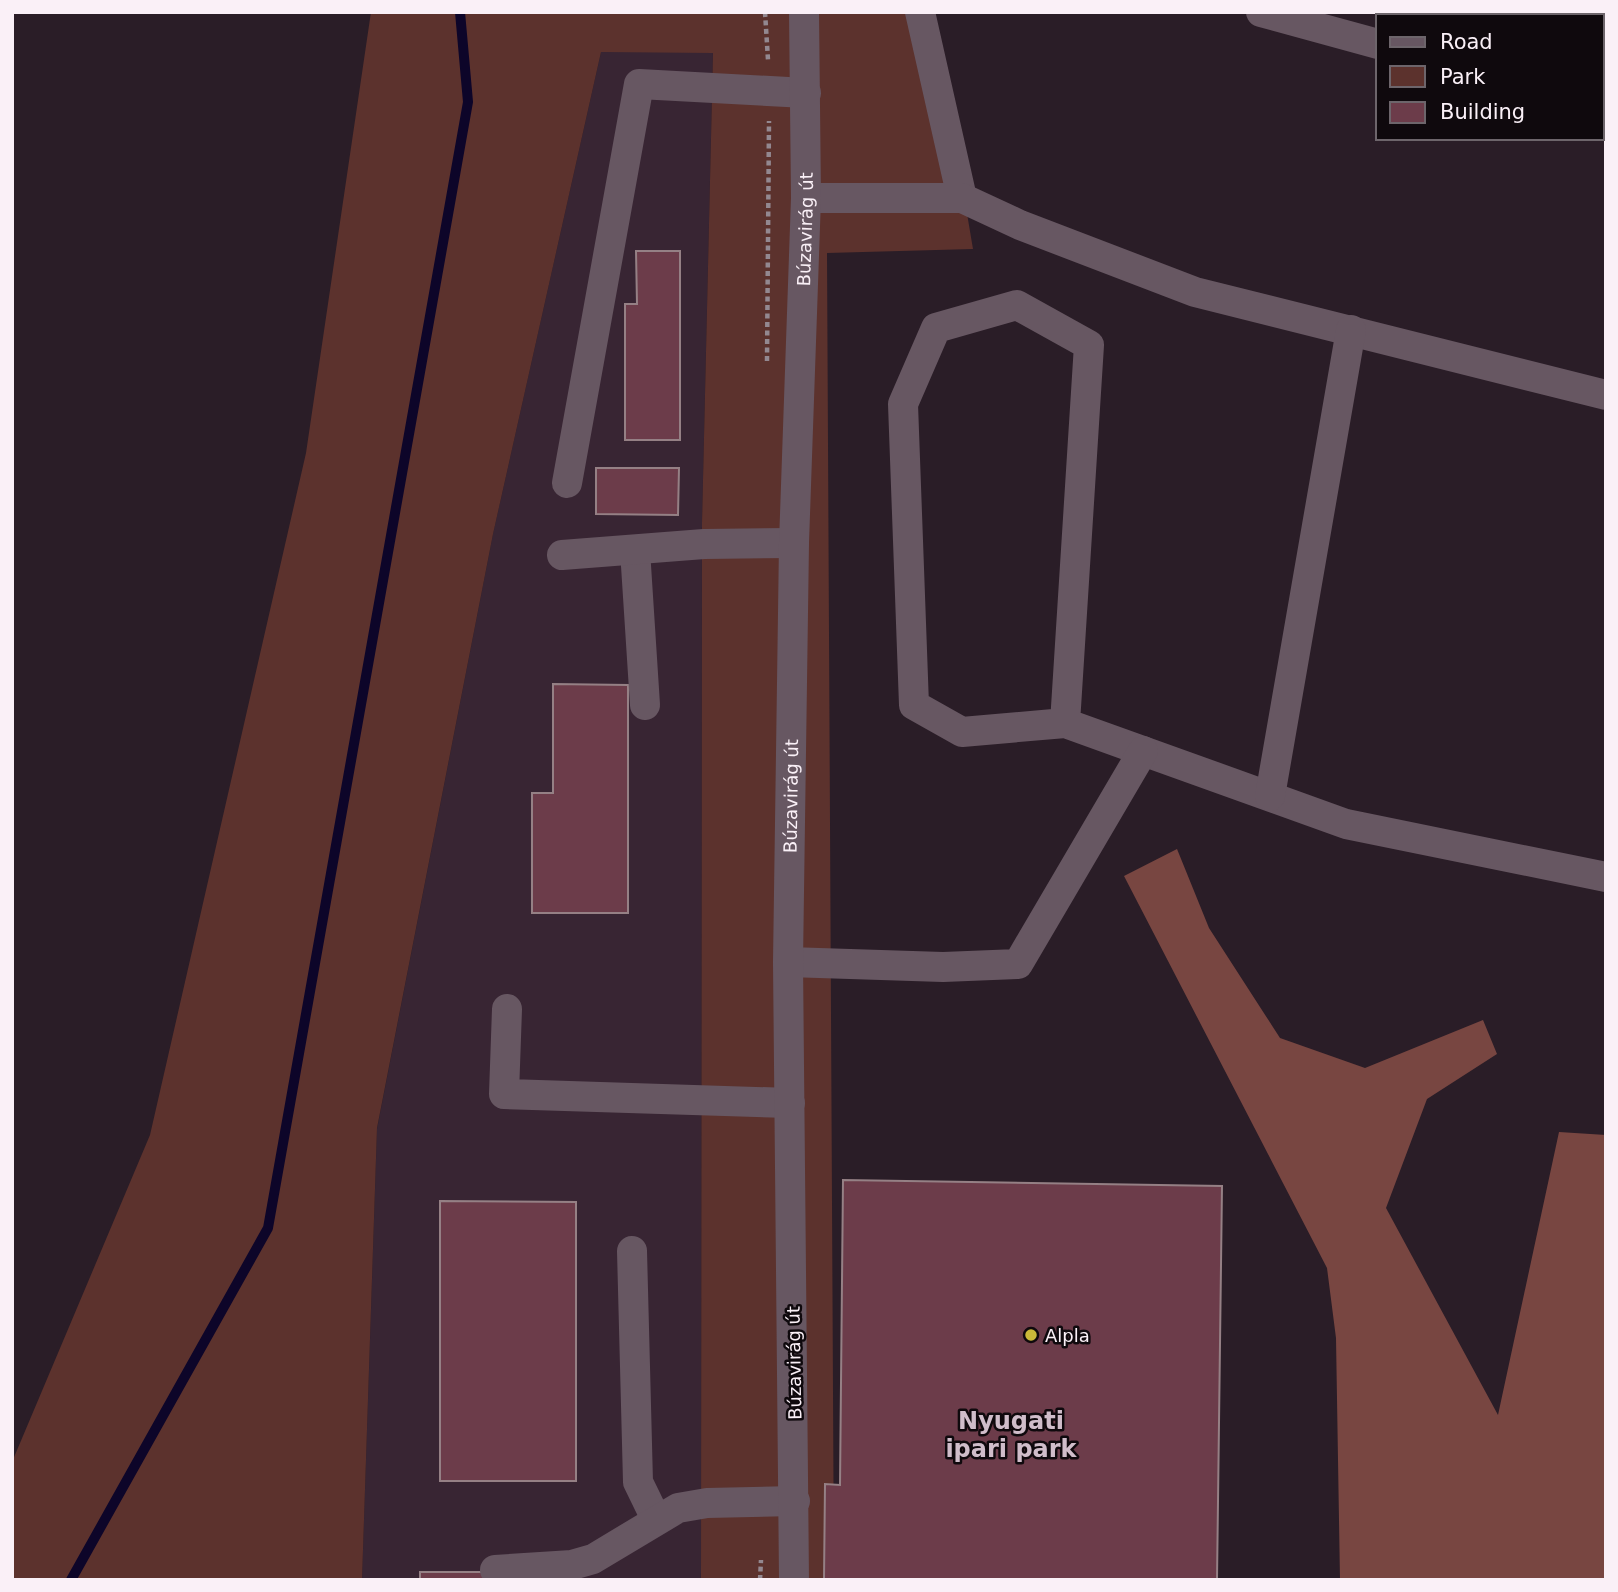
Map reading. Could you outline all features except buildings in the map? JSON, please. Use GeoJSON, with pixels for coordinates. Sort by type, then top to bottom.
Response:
{"type":"FeatureCollection","features":[{"type":"Feature","properties":{"kind":"street","name":"Búzavirág út"},"geometry":{"type":"LineString","coordinates":[[794,1580],[788,962],[794,542],[806,198],[804,12]]}},
{"type":"Feature","properties":{"kind":"street"},"geometry":{"type":"LineString","coordinates":[[920,12],[962,198]]}},
{"type":"Feature","properties":{"kind":"street"},"geometry":{"type":"LineString","coordinates":[[1261,12],[1376,43]]}},
{"type":"Feature","properties":{"kind":"street"},"geometry":{"type":"LineString","coordinates":[[567,482],[639,84],[806,93]]}},
{"type":"Feature","properties":{"kind":"street"},"geometry":{"type":"LineString","coordinates":[[806,198],[962,198],[1020,225],[1195,292],[1606,395]]}},
{"type":"Feature","properties":{"kind":"street"},"geometry":{"type":"LineString","coordinates":[[1065,723],[1089,345],[1017,305],[936,328],[903,404],[914,705],[962,732],[1065,723],[1346,824],[1606,877]]}},
{"type":"Feature","properties":{"kind":"street"},"geometry":{"type":"LineString","coordinates":[[1270,796],[1351,330]]}},
{"type":"Feature","properties":{"kind":"street"},"geometry":{"type":"LineString","coordinates":[[562,555],[794,542]]}},
{"type":"Feature","properties":{"kind":"street"},"geometry":{"type":"LineString","coordinates":[[635,550],[645,705]]}},
{"type":"Feature","properties":{"kind":"street"},"geometry":{"type":"LineString","coordinates":[[788,962],[943,967],[1018,964],[1143,751]]}},
{"type":"Feature","properties":{"kind":"street"},"geometry":{"type":"LineString","coordinates":[[506,1009],[504,1094],[790,1103]]}},
{"type":"Feature","properties":{"kind":"street"},"geometry":{"type":"LineString","coordinates":[[632,1251],[638,1482],[656,1519]]}},
{"type":"Feature","properties":{"kind":"street"},"geometry":{"type":"LineString","coordinates":[[495,1570],[572,1565],[594,1570],[656,1519],[678,1508],[707,1503],[795,1501]]}},
{"type":"Feature","properties":{"kind":"shaded area"},"geometry":{"type":"Polygon","coordinates":[[[601,52],[713,52],[702,523],[701,1580],[362,1580],[377,1129],[493,534],[601,52]]]}},
{"type":"Feature","properties":{"kind":"shaded area"},"geometry":{"type":"Polygon","coordinates":[[[1177,849],[1209,928],[1280,1038],[1365,1068],[1483,1020],[1497,1054],[1427,1099],[1386,1208],[1498,1415],[1559,1132],[1606,1135],[1606,1580],[1340,1580],[1336,1338],[1327,1268],[1124,876],[1177,849]]]}},
{"type":"Feature","properties":{"kind":"green space"},"geometry":{"type":"Polygon","coordinates":[[[371,12],[933,12],[973,249],[827,253],[834,1580],[701,1580],[702,523],[713,53],[601,52],[493,534],[377,1128],[362,1580],[12,1580],[12,1462],[150,1135],[306,453],[371,12]]]}},
{"type":"Feature","properties":{"kind":"waterway"},"geometry":{"type":"LineString","coordinates":[[71,1580],[268,1228],[468,102],[460,12]]}},
{"type":"Feature","properties":{"kind":"place","name":"Alpla"},"geometry":{"type":"Point","coordinates":[1031,1335]}},
{"type":"Feature","properties":{"kind":"district","name":"Nyugati ipari park"},"geometry":{"type":"Point","coordinates":[1011,1435]}}]}
